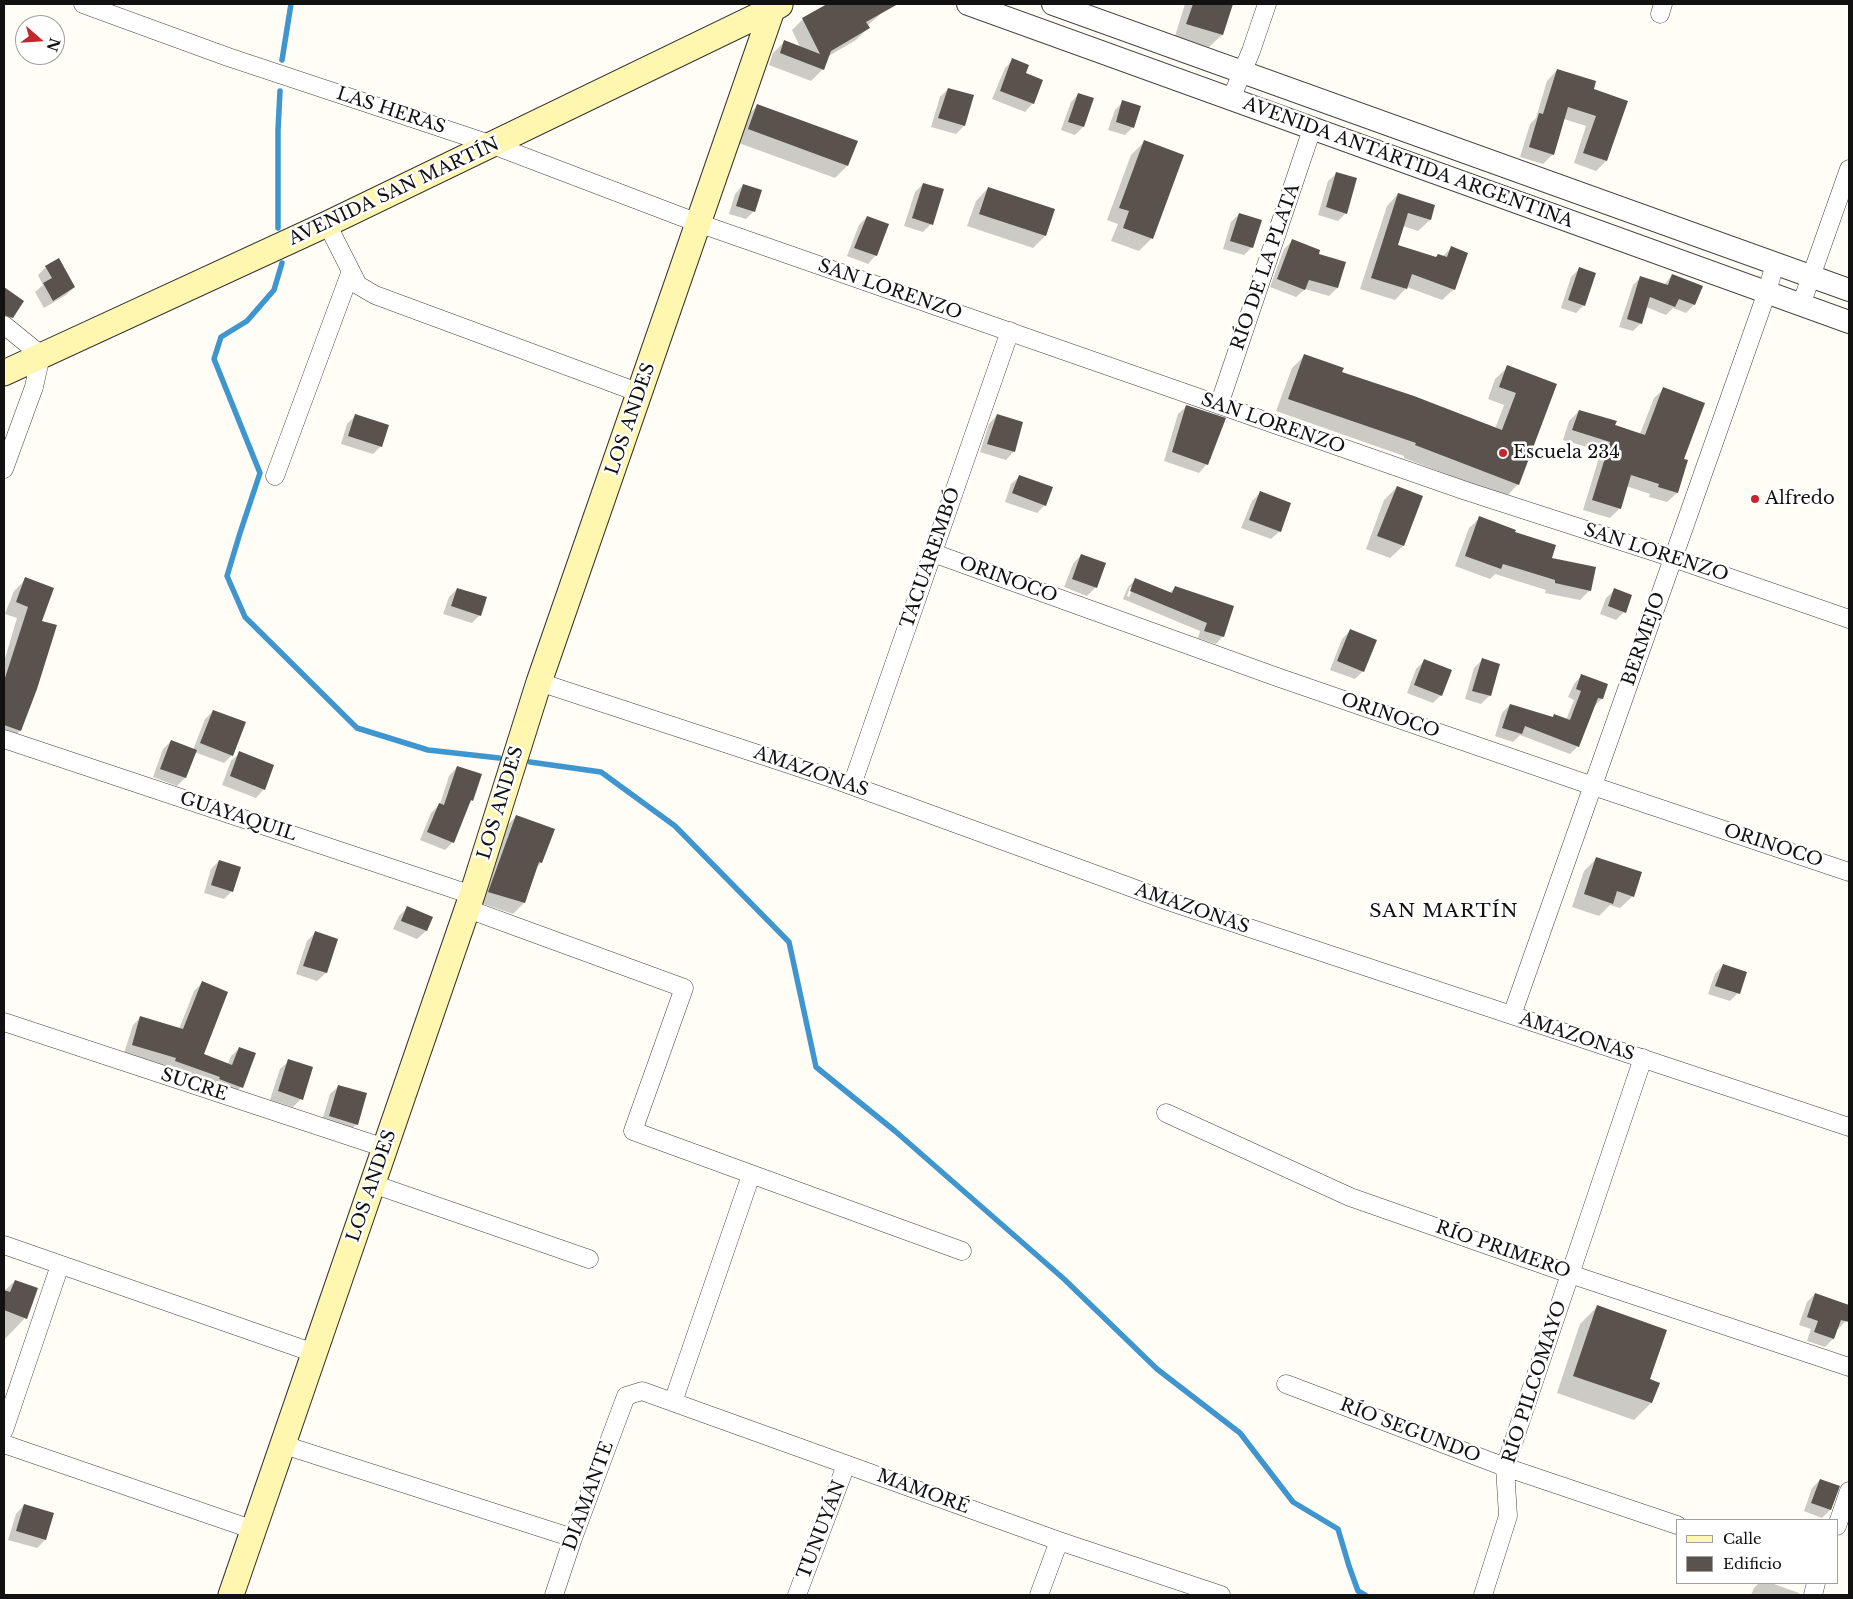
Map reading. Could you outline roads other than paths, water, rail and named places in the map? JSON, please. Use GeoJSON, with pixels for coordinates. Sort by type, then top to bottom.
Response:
{"type":"FeatureCollection","features":[{"type":"Feature","properties":{"kind":"main road","name":"AVENIDA SAN MARTÍN"},"geometry":{"type":"LineString","coordinates":[[4,373],[328,224],[777,7]]}},
{"type":"Feature","properties":{"kind":"main road","name":"LOS ANDES"},"geometry":{"type":"LineString","coordinates":[[231,1595],[470,902],[539,682],[698,223],[777,7]]}},
{"type":"Feature","properties":{"kind":"street","name":"LAS HERAS"},"geometry":{"type":"LineString","coordinates":[[83,4],[228,57],[493,145],[698,223]]}},
{"type":"Feature","properties":{"kind":"street","name":"AVENIDA ANTÁRTIDA ARGENTINA"},"geometry":{"type":"LineString","coordinates":[[968,4],[1849,322]]}},
{"type":"Feature","properties":{"kind":"street","name":"AVENIDA ANTÁRTIDA ARGENTINA"},"geometry":{"type":"LineString","coordinates":[[1053,4],[1849,290]]}},
{"type":"Feature","properties":{"kind":"street"},"geometry":{"type":"LineString","coordinates":[[1230,98],[1242,72],[1267,4]]}},
{"type":"Feature","properties":{"kind":"street","name":"RÍO DE LA PLATA"},"geometry":{"type":"LineString","coordinates":[[1219,405],[1312,129]]}},
{"type":"Feature","properties":{"kind":"street"},"geometry":{"type":"LineString","coordinates":[[1801,305],[1849,169]]}},
{"type":"Feature","properties":{"kind":"street","name":"SAN LORENZO"},"geometry":{"type":"LineString","coordinates":[[698,223],[1466,492],[1673,558],[1849,619]]}},
{"type":"Feature","properties":{"kind":"street"},"geometry":{"type":"LineString","coordinates":[[328,224],[358,285],[375,295],[640,393]]}},
{"type":"Feature","properties":{"kind":"street","name":"BERMEJO"},"geometry":{"type":"LineString","coordinates":[[1512,1015],[1767,292],[1775,263]]}},
{"type":"Feature","properties":{"kind":"street"},"geometry":{"type":"LineString","coordinates":[[275,476],[351,271]]}},
{"type":"Feature","properties":{"kind":"street"},"geometry":{"type":"LineString","coordinates":[[4,325],[41,355],[34,387],[4,468]]}},
{"type":"Feature","properties":{"kind":"street","name":"TACUAREMBÓ"},"geometry":{"type":"LineString","coordinates":[[852,785],[1010,331]]}},
{"type":"Feature","properties":{"kind":"street","name":"ORINOCO"},"geometry":{"type":"LineString","coordinates":[[933,553],[1277,677],[1849,872]]}},
{"type":"Feature","properties":{"kind":"street","name":"AMAZONAS"},"geometry":{"type":"LineString","coordinates":[[539,682],[852,785],[1171,902],[1849,1127]]}},
{"type":"Feature","properties":{"kind":"street","name":"GUAYAQUIL"},"geometry":{"type":"LineString","coordinates":[[4,739],[470,902],[684,988],[633,1130],[751,1175]]}},
{"type":"Feature","properties":{"kind":"street","name":"SUCRE"},"geometry":{"type":"LineString","coordinates":[[4,1022],[385,1148]]}},
{"type":"Feature","properties":{"kind":"street","name":"RÍO PILCOMAYO"},"geometry":{"type":"LineString","coordinates":[[1482,1595],[1508,1516],[1505,1467],[1643,1058]]}},
{"type":"Feature","properties":{"kind":"street","name":"RÍO PRIMERO"},"geometry":{"type":"LineString","coordinates":[[1166,1113],[1350,1196],[1570,1274],[1849,1367]]}},
{"type":"Feature","properties":{"kind":"street"},"geometry":{"type":"LineString","coordinates":[[673,1402],[751,1175],[962,1251]]}},
{"type":"Feature","properties":{"kind":"street"},"geometry":{"type":"LineString","coordinates":[[374,1184],[589,1260]]}},
{"type":"Feature","properties":{"kind":"street"},"geometry":{"type":"LineString","coordinates":[[4,1245],[314,1354]]}},
{"type":"Feature","properties":{"kind":"street"},"geometry":{"type":"LineString","coordinates":[[4,1430],[60,1265]]}},
{"type":"Feature","properties":{"kind":"street","name":"RÍO SEGUNDO"},"geometry":{"type":"LineString","coordinates":[[1286,1384],[1505,1467],[1676,1525]]}},
{"type":"Feature","properties":{"kind":"street","name":"MAMORÉ"},"geometry":{"type":"LineString","coordinates":[[626,1396],[642,1391],[1059,1541],[1221,1595]]}},
{"type":"Feature","properties":{"kind":"street","name":"DIAMANTE"},"geometry":{"type":"LineString","coordinates":[[554,1595],[573,1538],[626,1396]]}},
{"type":"Feature","properties":{"kind":"street"},"geometry":{"type":"LineString","coordinates":[[4,1444],[254,1530]]}},
{"type":"Feature","properties":{"kind":"street"},"geometry":{"type":"LineString","coordinates":[[284,1445],[573,1538]]}},
{"type":"Feature","properties":{"kind":"street","name":"TUNUYÁN"},"geometry":{"type":"LineString","coordinates":[[797,1595],[846,1465]]}},
{"type":"Feature","properties":{"kind":"street"},"geometry":{"type":"LineString","coordinates":[[1838,1524],[1847,1502]]}},
{"type":"Feature","properties":{"kind":"street"},"geometry":{"type":"LineString","coordinates":[[1039,1595],[1059,1541]]}},
{"type":"Feature","properties":{"kind":"waterway"},"geometry":{"type":"LineString","coordinates":[[282,60],[291,4]]}},
{"type":"Feature","properties":{"kind":"waterway"},"geometry":{"type":"LineString","coordinates":[[278,228],[280,91]]}},
{"type":"Feature","properties":{"kind":"waterway"},"geometry":{"type":"LineString","coordinates":[[282,263],[274,290],[247,321],[221,337],[214,359],[260,473],[227,576],[245,617],[357,728],[428,750],[499,758]]}},
{"type":"Feature","properties":{"kind":"waterway"},"geometry":{"type":"LineString","coordinates":[[530,762],[601,772],[675,826],[789,942],[816,1067],[895,1131],[1064,1279],[1157,1369],[1240,1433],[1293,1502],[1338,1529],[1358,1591],[1365,1595]]}},
{"type":"Feature","properties":{"kind":"place","name":"Escuela 234"},"geometry":{"type":"Point","coordinates":[1503,453]}},
{"type":"Feature","properties":{"kind":"place","name":"Alfredo"},"geometry":{"type":"Point","coordinates":[1755,499]}},
{"type":"Feature","properties":{"kind":"district","name":"SAN MARTÍN"},"geometry":{"type":"Point","coordinates":[1444,912]}}]}
